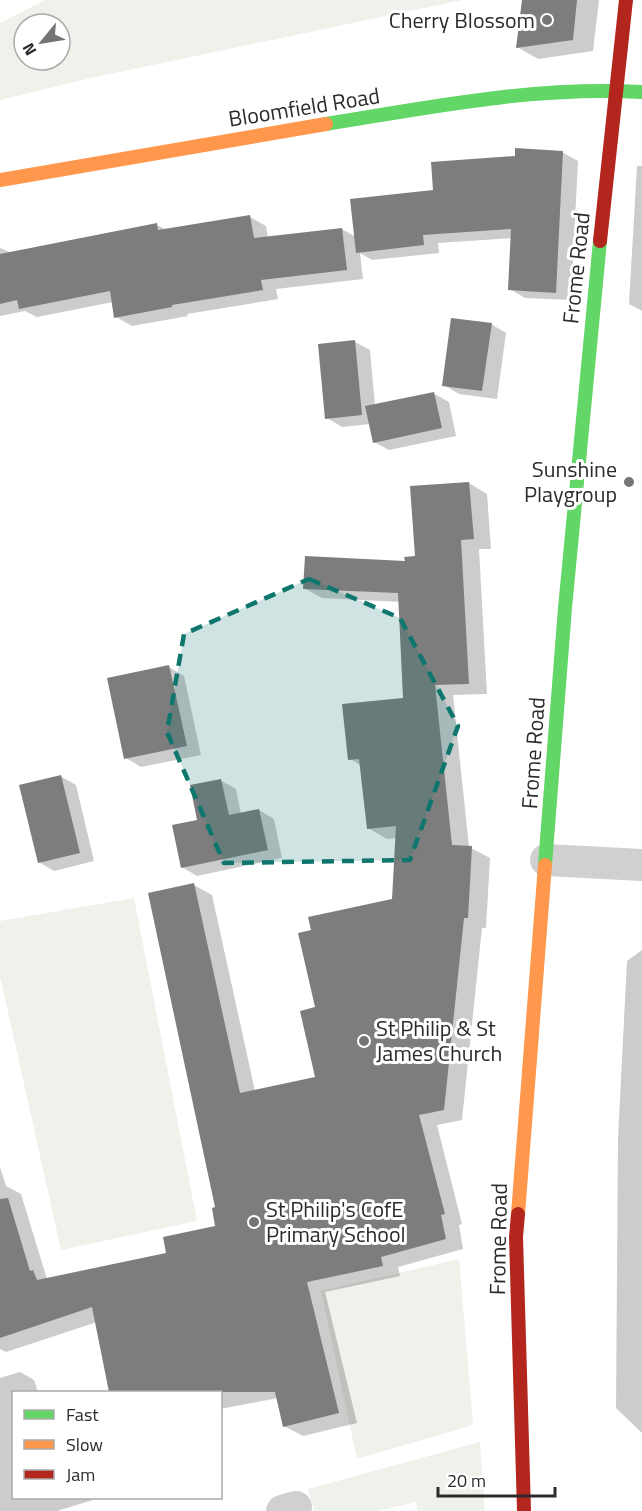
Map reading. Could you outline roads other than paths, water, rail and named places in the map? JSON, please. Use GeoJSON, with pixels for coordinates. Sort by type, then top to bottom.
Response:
{"type":"FeatureCollection","features":[{"type":"Feature","properties":{"kind":"street","name":"Frome Road"},"geometry":{"type":"LineString","coordinates":[[524,1511],[516,1238],[575,495],[605,184],[626,0]]}},
{"type":"Feature","properties":{"kind":"street","name":"Bloomfield Road"},"geometry":{"type":"LineString","coordinates":[[0,180],[427,108],[545,92],[617,90],[642,92]]}},
{"type":"Feature","properties":{"kind":"street"},"geometry":{"type":"LineString","coordinates":[[546,860],[642,865]]}},
{"type":"Feature","properties":{"kind":"place","name":"Cherry Blossom"},"geometry":{"type":"Point","coordinates":[547,20]}},
{"type":"Feature","properties":{"kind":"place","name":"Sunshine Playgroup"},"geometry":{"type":"Point","coordinates":[629,482]}},
{"type":"Feature","properties":{"kind":"place","name":"St Philip & St James Church"},"geometry":{"type":"Point","coordinates":[364,1041]}},
{"type":"Feature","properties":{"kind":"place","name":"St Philip's CofE Primary School"},"geometry":{"type":"Point","coordinates":[254,1222]}}]}
